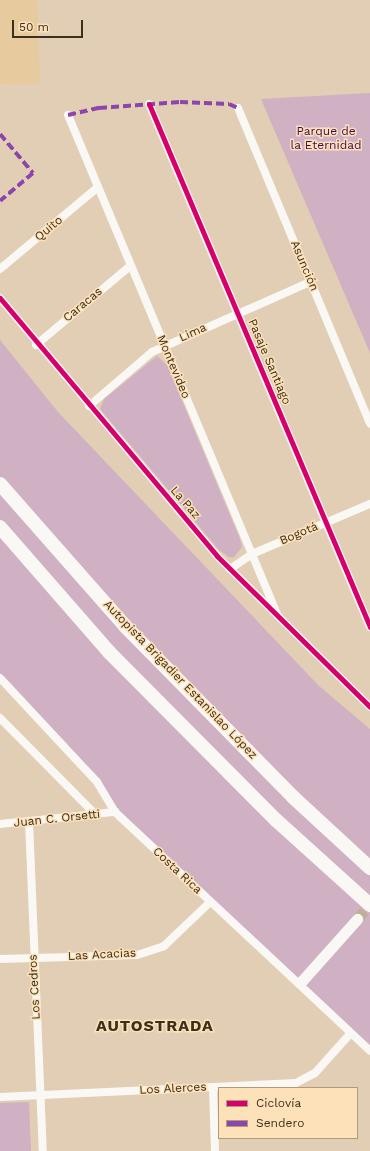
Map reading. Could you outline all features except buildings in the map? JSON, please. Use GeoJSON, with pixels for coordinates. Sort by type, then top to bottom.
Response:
{"type":"FeatureCollection","features":[{"type":"Feature","properties":{"kind":"highway","name":"Autopista Brigadier Estanislao López"},"geometry":{"type":"LineString","coordinates":[[0,484],[125,626],[294,797],[370,868]]}},
{"type":"Feature","properties":{"kind":"highway"},"geometry":{"type":"LineString","coordinates":[[0,527],[109,652],[276,820],[370,905]]}},
{"type":"Feature","properties":{"kind":"street","name":"Pasaje Santiago"},"geometry":{"type":"LineString","coordinates":[[149,104],[370,627]]}},
{"type":"Feature","properties":{"kind":"street","name":"Asunción"},"geometry":{"type":"LineString","coordinates":[[238,108],[370,424]]}},
{"type":"Feature","properties":{"kind":"street","name":"Montevideo"},"geometry":{"type":"LineString","coordinates":[[68,115],[97,188],[278,618]]}},
{"type":"Feature","properties":{"kind":"street","name":"Quito"},"geometry":{"type":"LineString","coordinates":[[0,269],[97,188]]}},
{"type":"Feature","properties":{"kind":"street","name":"Caracas"},"geometry":{"type":"LineString","coordinates":[[36,345],[130,266]]}},
{"type":"Feature","properties":{"kind":"street","name":"Lima"},"geometry":{"type":"LineString","coordinates":[[89,406],[164,346],[310,282]]}},
{"type":"Feature","properties":{"kind":"street","name":"La Paz"},"geometry":{"type":"LineString","coordinates":[[0,298],[36,345],[230,569],[278,618],[369,706]]}},
{"type":"Feature","properties":{"kind":"street","name":"Bogotá"},"geometry":{"type":"LineString","coordinates":[[230,569],[252,554],[370,504]]}},
{"type":"Feature","properties":{"kind":"street","name":"Costa Rica"},"geometry":{"type":"LineString","coordinates":[[0,678],[97,782],[115,812],[210,902],[300,983],[350,1034],[370,1051]]}},
{"type":"Feature","properties":{"kind":"street"},"geometry":{"type":"LineString","coordinates":[[0,718],[96,815]]}},
{"type":"Feature","properties":{"kind":"street","name":"Juan C. Orsetti"},"geometry":{"type":"LineString","coordinates":[[0,824],[115,812]]}},
{"type":"Feature","properties":{"kind":"street","name":"Los Cedros"},"geometry":{"type":"LineString","coordinates":[[29,822],[33,958],[43,1151]]}},
{"type":"Feature","properties":{"kind":"street","name":"Las Acacias"},"geometry":{"type":"LineString","coordinates":[[0,959],[137,955],[164,946],[210,902]]}},
{"type":"Feature","properties":{"kind":"street"},"geometry":{"type":"LineString","coordinates":[[300,983],[357,919]]}},
{"type":"Feature","properties":{"kind":"street","name":"Los Alerces"},"geometry":{"type":"LineString","coordinates":[[0,1097],[296,1083],[315,1073],[350,1034]]}},
{"type":"Feature","properties":{"kind":"street"},"geometry":{"type":"LineString","coordinates":[[213,1087],[215,1151]]}},
{"type":"Feature","properties":{"kind":"shaded area"},"geometry":{"type":"Polygon","coordinates":[[[0,0],[37,0],[40,83],[0,84],[0,0]]]}},
{"type":"Feature","properties":{"kind":"green space","name":"Parque de la Eternidad"},"geometry":{"type":"Polygon","coordinates":[[[370,93],[370,353],[261,99],[370,93]]]}},
{"type":"Feature","properties":{"kind":"green space"},"geometry":{"type":"Polygon","coordinates":[[[0,340],[58,412],[319,686],[370,729],[370,1051],[115,812],[97,782],[0,678],[0,340]]]}},
{"type":"Feature","properties":{"kind":"green space"},"geometry":{"type":"Polygon","coordinates":[[[157,356],[167,365],[240,539],[242,547],[234,557],[229,557],[219,550],[100,409],[104,399],[157,356]]]}},
{"type":"Feature","properties":{"kind":"green space"},"geometry":{"type":"Polygon","coordinates":[[[29,1102],[31,1151],[0,1151],[0,1103],[29,1102]]]}},
{"type":"Feature","properties":{"kind":"tunnel"},"geometry":{"type":"LineString","coordinates":[[357,919],[370,905]]}},
{"type":"Feature","properties":{"kind":"marked path"},"geometry":{"type":"LineString","coordinates":[[68,115],[99,108],[180,102],[229,104],[238,108]]}},
{"type":"Feature","properties":{"kind":"marked path"},"geometry":{"type":"LineString","coordinates":[[0,134],[33,173],[0,201]]}},
{"type":"Feature","properties":{"kind":"cycle path"},"geometry":{"type":"LineString","coordinates":[[149,104],[370,627]]}},
{"type":"Feature","properties":{"kind":"cycle path"},"geometry":{"type":"LineString","coordinates":[[0,298],[217,556],[370,707]]}},
{"type":"Feature","properties":{"kind":"district","name":"AUTOSTRADA"},"geometry":{"type":"Point","coordinates":[155,1026]}}]}
